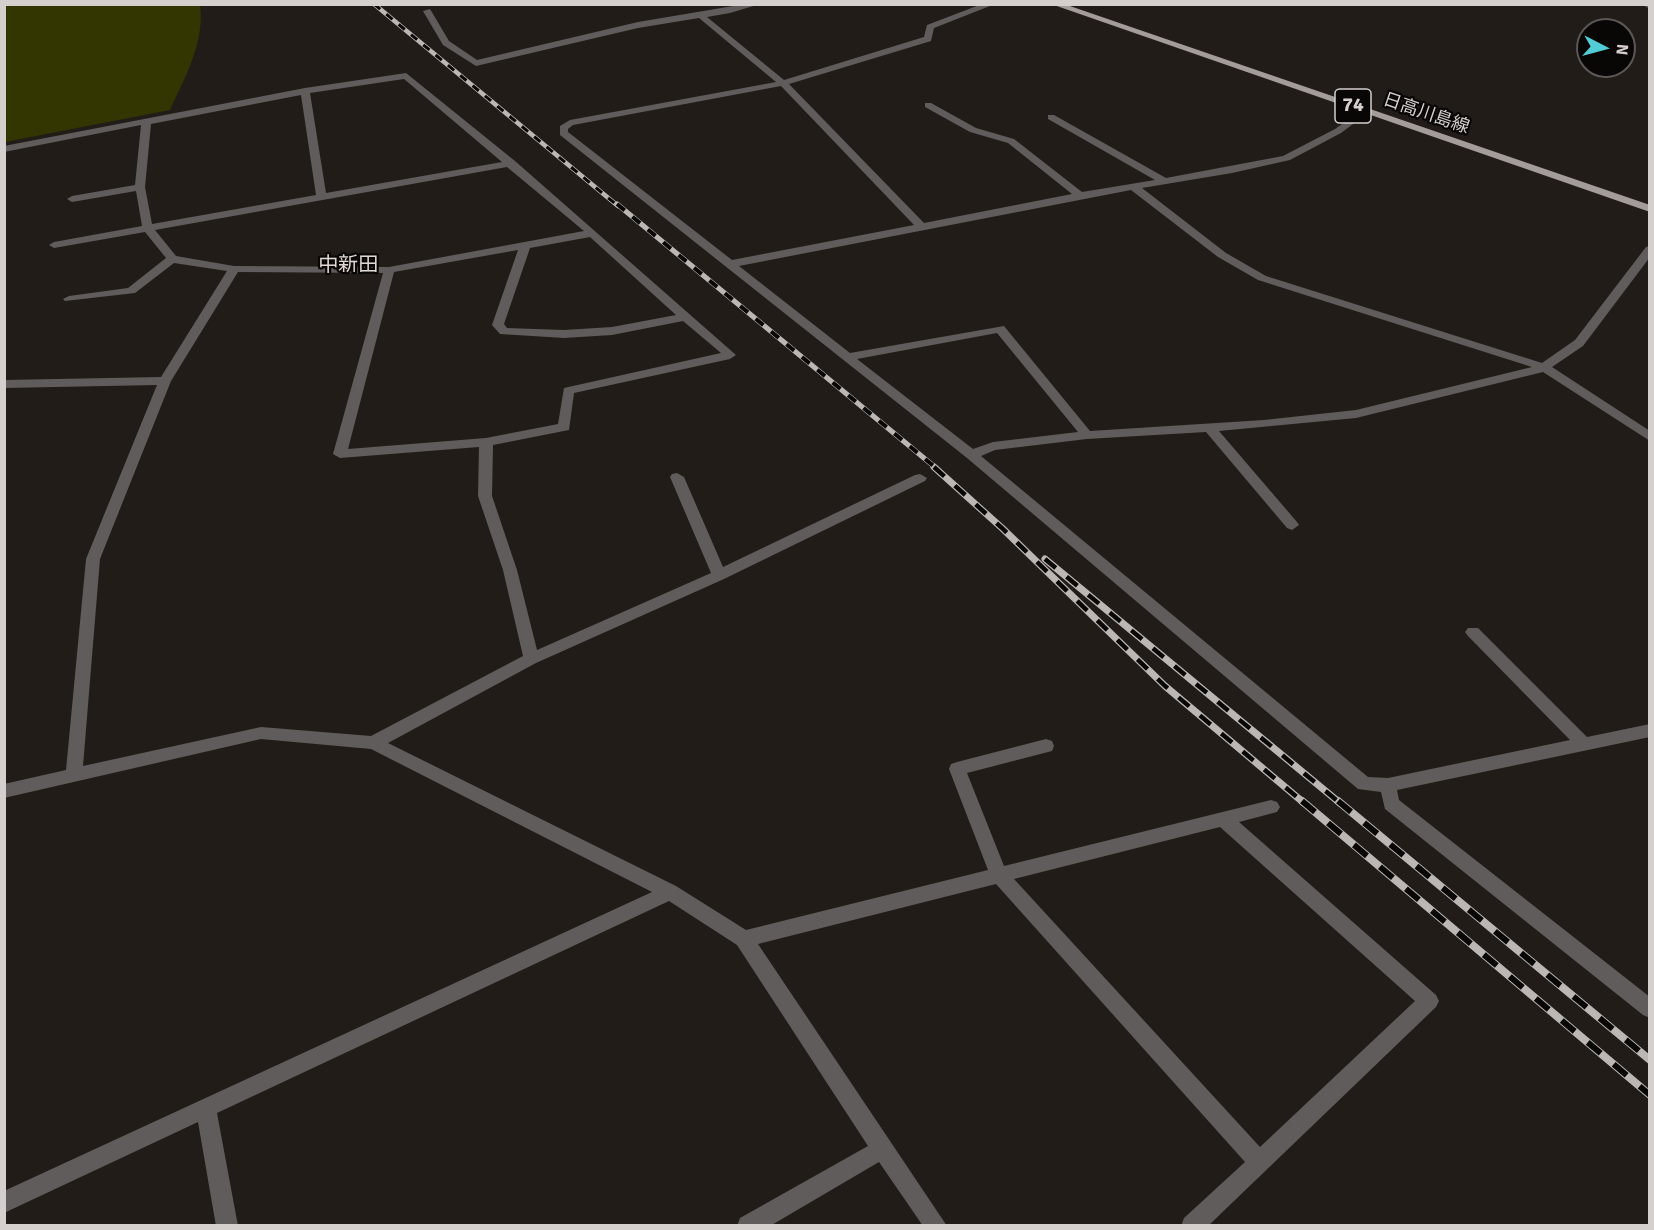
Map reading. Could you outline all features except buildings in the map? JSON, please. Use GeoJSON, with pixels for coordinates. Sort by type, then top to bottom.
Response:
{"type":"FeatureCollection","features":[{"type":"Feature","properties":{"kind":"main road","name":"日高川島線"},"geometry":{"type":"LineString","coordinates":[[1055,4],[1650,209]]}},
{"type":"Feature","properties":{"kind":"street"},"geometry":{"type":"LineString","coordinates":[[427,11],[446,43],[476,63],[638,25],[701,16],[756,4]]}},
{"type":"Feature","properties":{"kind":"street"},"geometry":{"type":"LineString","coordinates":[[991,4],[930,27],[928,39],[783,83],[570,123],[563,128],[563,133],[972,455],[1364,784],[1388,785],[1650,730]]}},
{"type":"Feature","properties":{"kind":"street"},"geometry":{"type":"LineString","coordinates":[[1645,4],[1650,7]]}},
{"type":"Feature","properties":{"kind":"street"},"geometry":{"type":"LineString","coordinates":[[701,16],[783,83],[921,226]]}},
{"type":"Feature","properties":{"kind":"street"},"geometry":{"type":"LineString","coordinates":[[4,148],[305,92],[406,76],[592,232],[634,273],[730,355],[568,391],[564,427],[486,442],[340,453],[389,270]]}},
{"type":"Feature","properties":{"kind":"street"},"geometry":{"type":"LineString","coordinates":[[305,92],[322,198]]}},
{"type":"Feature","properties":{"kind":"street"},"geometry":{"type":"LineString","coordinates":[[928,105],[973,130],[1011,141],[1080,195]]}},
{"type":"Feature","properties":{"kind":"street"},"geometry":{"type":"LineString","coordinates":[[731,264],[1080,195],[1232,170],[1286,158],[1338,131],[1366,110]]}},
{"type":"Feature","properties":{"kind":"street"},"geometry":{"type":"LineString","coordinates":[[1051,117],[1163,180]]}},
{"type":"Feature","properties":{"kind":"street"},"geometry":{"type":"LineString","coordinates":[[146,122],[140,187],[148,229],[172,259],[234,269],[389,270],[592,232]]}},
{"type":"Feature","properties":{"kind":"street"},"geometry":{"type":"LineString","coordinates":[[54,244],[511,163]]}},
{"type":"Feature","properties":{"kind":"street"},"geometry":{"type":"LineString","coordinates":[[1133,186],[1222,255],[1262,278],[1544,367],[1650,437]]}},
{"type":"Feature","properties":{"kind":"street"},"geometry":{"type":"LineString","coordinates":[[72,199],[140,187]]}},
{"type":"Feature","properties":{"kind":"street"},"geometry":{"type":"LineString","coordinates":[[525,245],[498,326],[504,331],[564,334],[612,331],[686,317]]}},
{"type":"Feature","properties":{"kind":"street"},"geometry":{"type":"LineString","coordinates":[[972,455],[993,446],[1087,435],[1264,423],[1356,414],[1531,372],[1544,367],[1579,343],[1650,249]]}},
{"type":"Feature","properties":{"kind":"street"},"geometry":{"type":"LineString","coordinates":[[69,299],[131,291],[172,259]]}},
{"type":"Feature","properties":{"kind":"street"},"geometry":{"type":"LineString","coordinates":[[74,775],[93,559],[165,381],[234,269]]}},
{"type":"Feature","properties":{"kind":"street"},"geometry":{"type":"LineString","coordinates":[[847,357],[1000,329],[1087,435]]}},
{"type":"Feature","properties":{"kind":"street"},"geometry":{"type":"LineString","coordinates":[[4,384],[165,381]]}},
{"type":"Feature","properties":{"kind":"street"},"geometry":{"type":"LineString","coordinates":[[1208,426],[1292,525]]}},
{"type":"Feature","properties":{"kind":"street"},"geometry":{"type":"LineString","coordinates":[[486,442],[485,496],[510,570],[531,659]]}},
{"type":"Feature","properties":{"kind":"street"},"geometry":{"type":"LineString","coordinates":[[677,477],[719,575]]}},
{"type":"Feature","properties":{"kind":"street"},"geometry":{"type":"LineString","coordinates":[[373,743],[531,659],[719,575],[920,478]]}},
{"type":"Feature","properties":{"kind":"street"},"geometry":{"type":"LineString","coordinates":[[1473,632],[1584,743]]}},
{"type":"Feature","properties":{"kind":"street"},"geometry":{"type":"LineString","coordinates":[[4,791],[261,733],[373,743],[670,892],[744,939],[882,1149],[936,1226]]}},
{"type":"Feature","properties":{"kind":"street"},"geometry":{"type":"LineString","coordinates":[[1046,746],[957,769],[998,874],[1259,1162]]}},
{"type":"Feature","properties":{"kind":"street"},"geometry":{"type":"LineString","coordinates":[[1388,785],[1391,804],[1650,1009]]}},
{"type":"Feature","properties":{"kind":"street"},"geometry":{"type":"LineString","coordinates":[[744,939],[1271,807]]}},
{"type":"Feature","properties":{"kind":"street"},"geometry":{"type":"LineString","coordinates":[[1192,1226],[1429,1001],[1223,819]]}},
{"type":"Feature","properties":{"kind":"street"},"geometry":{"type":"LineString","coordinates":[[4,1202],[670,892]]}},
{"type":"Feature","properties":{"kind":"street"},"geometry":{"type":"LineString","coordinates":[[206,1107],[227,1226]]}},
{"type":"Feature","properties":{"kind":"street"},"geometry":{"type":"LineString","coordinates":[[748,1226],[882,1149]]}},
{"type":"Feature","properties":{"kind":"shaded area"},"geometry":{"type":"Polygon","coordinates":[[[5,4],[200,5],[200,32],[187,72],[170,110],[5,142],[5,4]]]}},
{"type":"Feature","properties":{"kind":"railway"},"geometry":{"type":"LineString","coordinates":[[374,4],[618,206]]}},
{"type":"Feature","properties":{"kind":"railway"},"geometry":{"type":"LineString","coordinates":[[617,204],[936,468]]}},
{"type":"Feature","properties":{"kind":"railway"},"geometry":{"type":"LineString","coordinates":[[934,467],[1002,528],[1165,686],[1304,803]]}},
{"type":"Feature","properties":{"kind":"railway"},"geometry":{"type":"LineString","coordinates":[[1045,559],[1340,803]]}},
{"type":"Feature","properties":{"kind":"railway"},"geometry":{"type":"LineString","coordinates":[[1302,801],[1650,1095]]}},
{"type":"Feature","properties":{"kind":"railway"},"geometry":{"type":"LineString","coordinates":[[1338,801],[1650,1060]]}},
{"type":"Feature","properties":{"kind":"district","name":"中新田"},"geometry":{"type":"Point","coordinates":[348,266]}}]}
